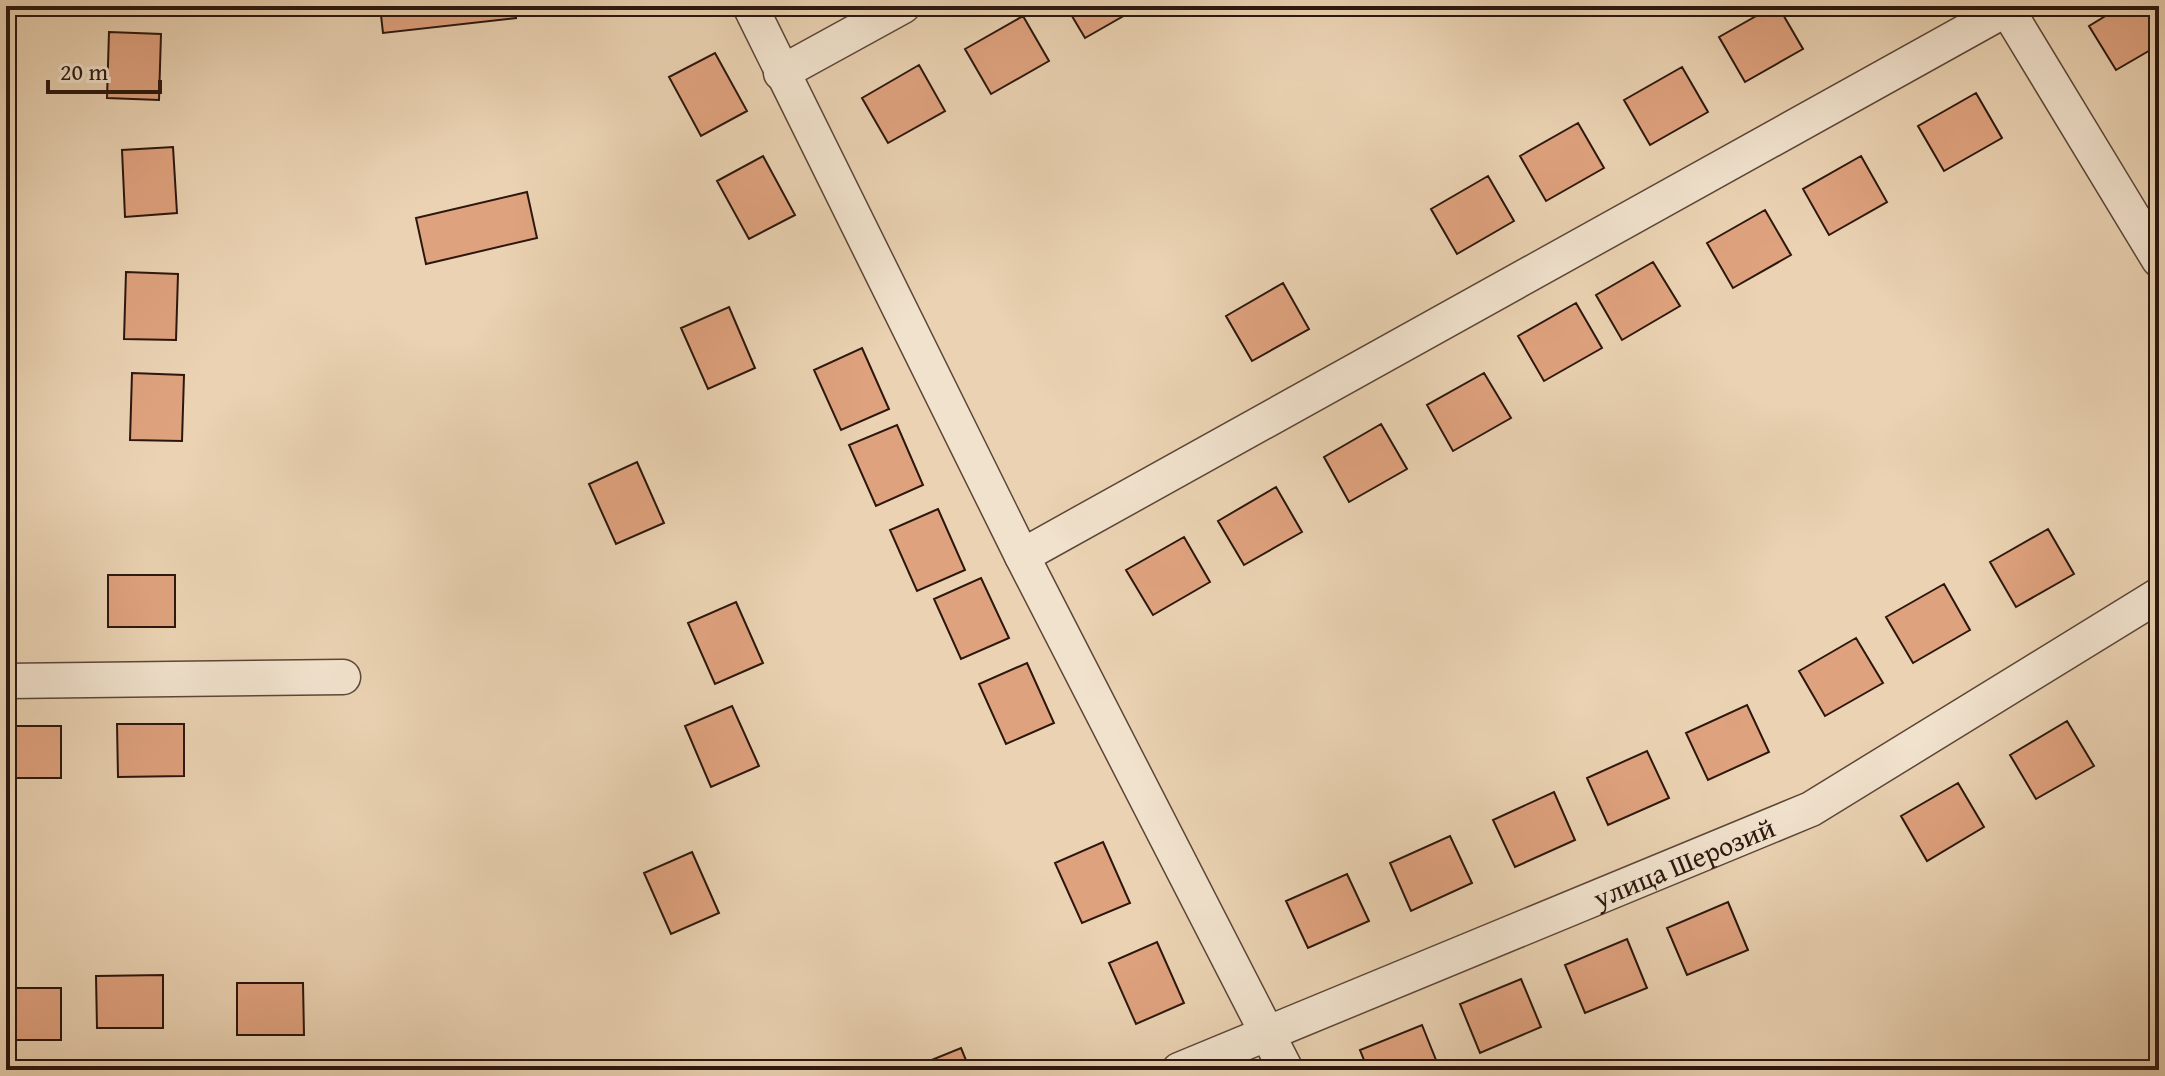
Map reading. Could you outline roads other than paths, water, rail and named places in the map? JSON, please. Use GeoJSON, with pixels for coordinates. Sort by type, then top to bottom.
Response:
{"type":"FeatureCollection","features":[{"type":"Feature","properties":{"kind":"street"},"geometry":{"type":"LineString","coordinates":[[750,6],[1022,556],[1286,1070]]}},
{"type":"Feature","properties":{"kind":"street"},"geometry":{"type":"LineString","coordinates":[[781,73],[903,6]]}},
{"type":"Feature","properties":{"kind":"street"},"geometry":{"type":"LineString","coordinates":[[1022,556],[2008,7],[2159,260]]}},
{"type":"Feature","properties":{"kind":"street","name":"улица Шерозий"},"geometry":{"type":"LineString","coordinates":[[1179,1070],[1811,809],[2159,595]]}},
{"type":"Feature","properties":{"kind":"street"},"geometry":{"type":"LineString","coordinates":[[6,681],[343,677]]}}]}
